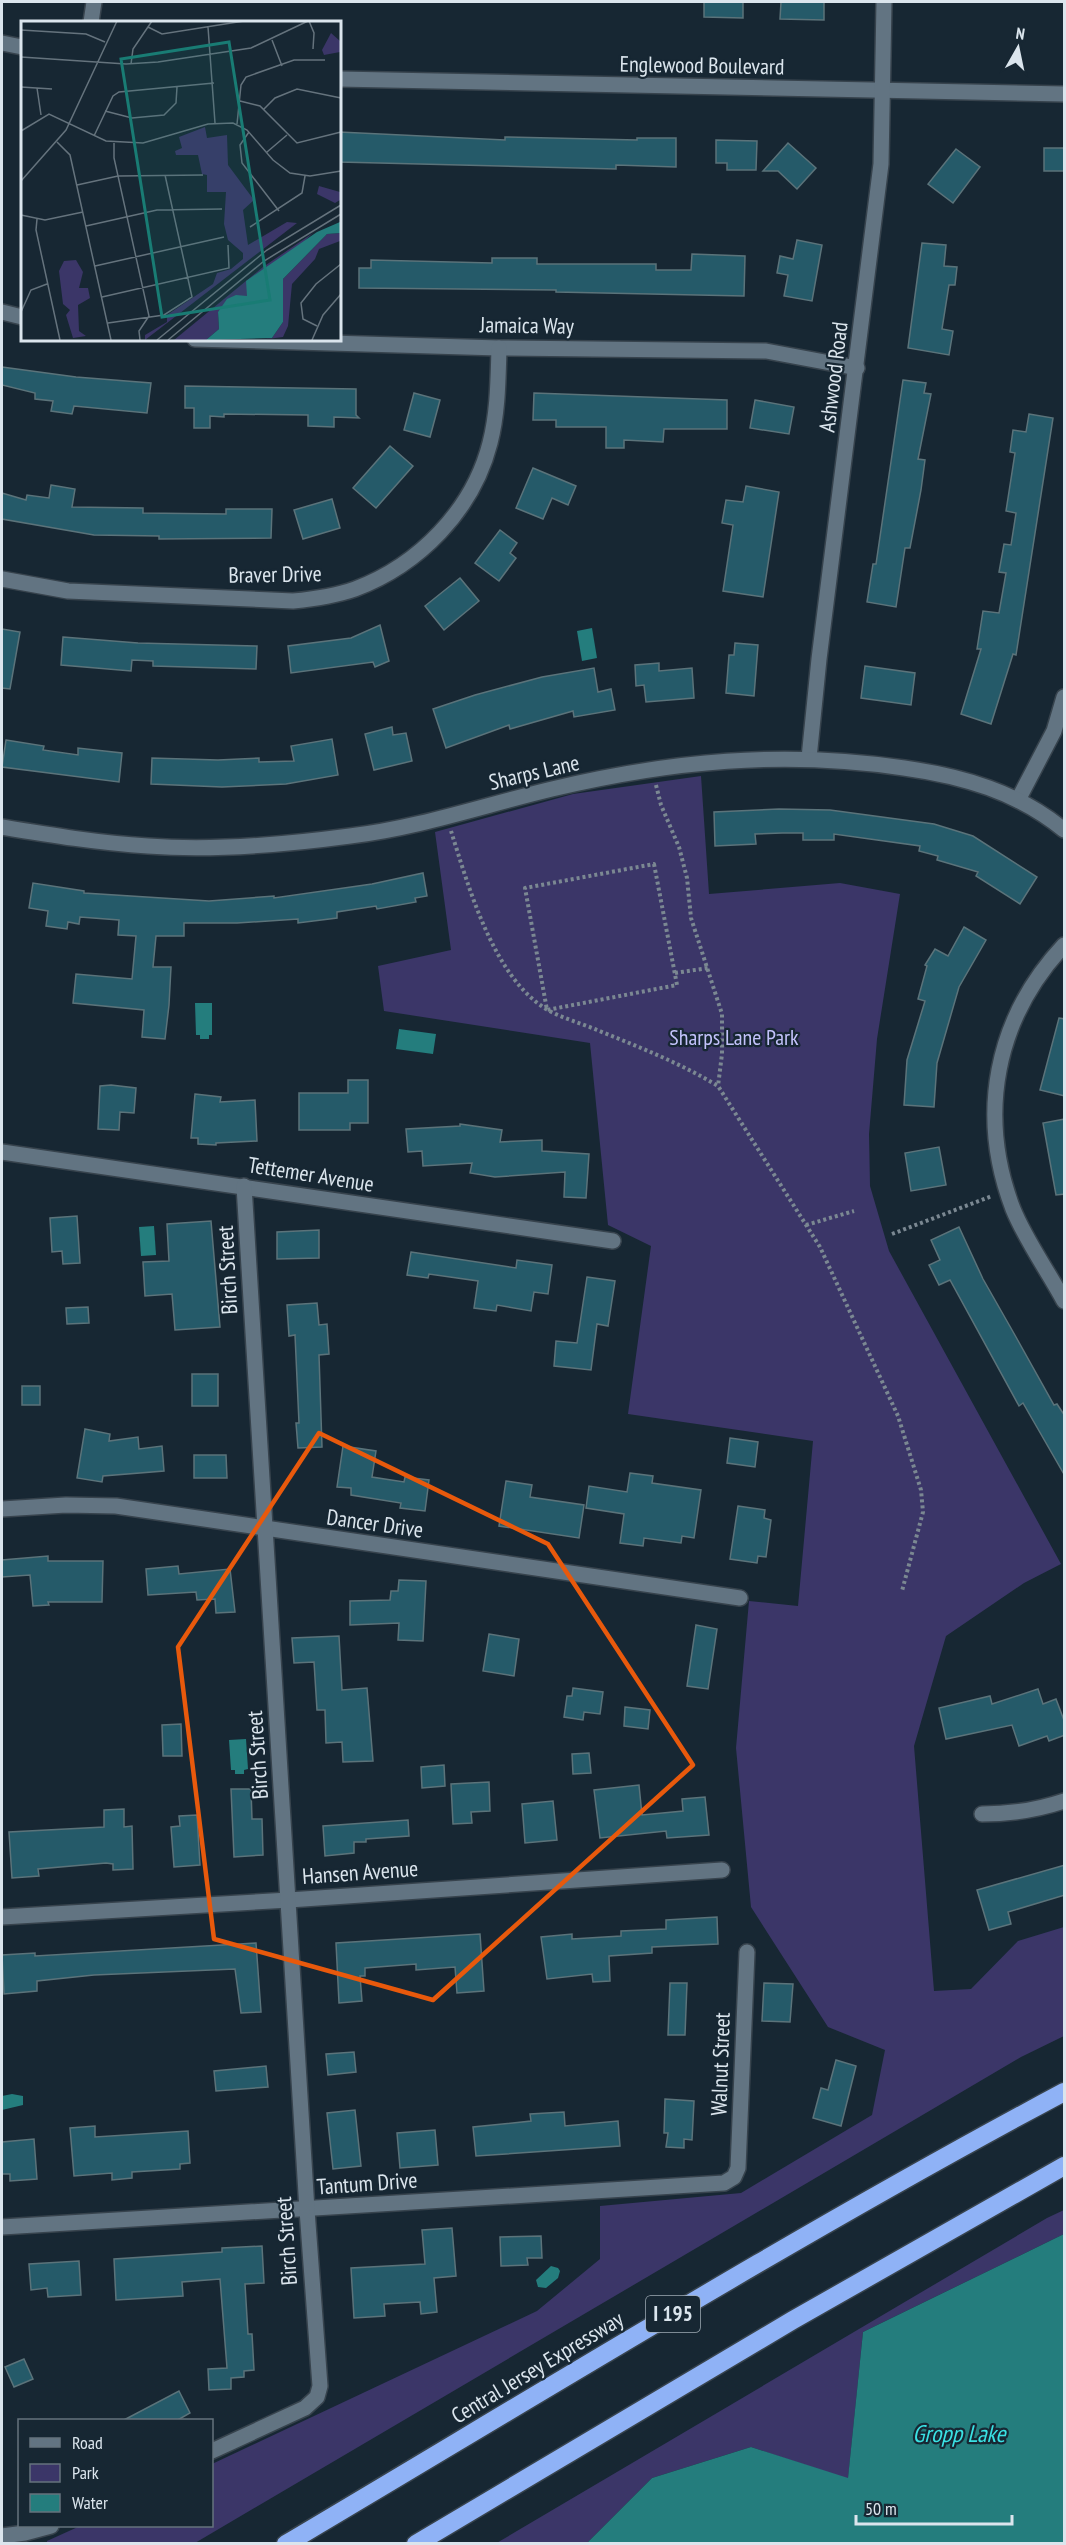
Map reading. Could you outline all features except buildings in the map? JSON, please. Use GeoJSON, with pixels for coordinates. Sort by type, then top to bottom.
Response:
{"type":"FeatureCollection","features":[{"type":"Feature","properties":{"kind":"highway","name":"Central Jersey Expressway"},"geometry":{"type":"LineString","coordinates":[[286,2544],[760,2263],[968,2143],[1065,2092]]}},
{"type":"Feature","properties":{"kind":"highway"},"geometry":{"type":"LineString","coordinates":[[416,2544],[783,2326],[1065,2166]]}},
{"type":"Feature","properties":{"kind":"street"},"geometry":{"type":"LineString","coordinates":[[91,21],[94,2]]}},
{"type":"Feature","properties":{"kind":"street","name":"Ashwood Road"},"geometry":{"type":"LineString","coordinates":[[809,758],[819,659],[881,164],[885,2]]}},
{"type":"Feature","properties":{"kind":"street"},"geometry":{"type":"LineString","coordinates":[[2,43],[21,47]]}},
{"type":"Feature","properties":{"kind":"street","name":"Englewood Boulevard"},"geometry":{"type":"LineString","coordinates":[[340,79],[1065,94]]}},
{"type":"Feature","properties":{"kind":"street"},"geometry":{"type":"LineString","coordinates":[[2,312],[21,317]]}},
{"type":"Feature","properties":{"kind":"street","name":"Jamaica Way"},"geometry":{"type":"LineString","coordinates":[[229,340],[500,348],[766,351],[857,368]]}},
{"type":"Feature","properties":{"kind":"street","name":"Braver Drive"},"geometry":{"type":"LineString","coordinates":[[2,579],[68,591],[293,601],[326,597],[355,589],[389,574],[417,555],[441,532],[462,506],[478,476],[490,445],[496,412],[500,348]]}},
{"type":"Feature","properties":{"kind":"street"},"geometry":{"type":"LineString","coordinates":[[1018,800],[1054,731],[1065,697]]}},
{"type":"Feature","properties":{"kind":"street","name":"Sharps Lane"},"geometry":{"type":"LineString","coordinates":[[2,827],[82,840],[150,846],[218,848],[286,844],[354,836],[447,816],[554,789],[652,770],[733,759],[809,758],[861,761],[945,774],[979,783],[1018,800],[1065,830]]}},
{"type":"Feature","properties":{"kind":"street"},"geometry":{"type":"LineString","coordinates":[[1065,945],[1039,975],[1020,1007],[1005,1041],[994,1107],[996,1144],[1007,1192],[1015,1212],[1065,1301]]}},
{"type":"Feature","properties":{"kind":"street","name":"Tettemer Avenue"},"geometry":{"type":"LineString","coordinates":[[2,1152],[613,1241]]}},
{"type":"Feature","properties":{"kind":"street","name":"Birch Street"},"geometry":{"type":"LineString","coordinates":[[213,2451],[304,2408],[317,2397],[320,2386],[307,2210],[244,1186]]}},
{"type":"Feature","properties":{"kind":"street","name":"Dancer Drive"},"geometry":{"type":"LineString","coordinates":[[2,1509],[66,1505],[116,1506],[265,1530],[740,1598]]}},
{"type":"Feature","properties":{"kind":"street"},"geometry":{"type":"LineString","coordinates":[[982,1814],[1011,1814],[1065,1801]]}},
{"type":"Feature","properties":{"kind":"street","name":"Hansen Avenue"},"geometry":{"type":"LineString","coordinates":[[2,1917],[289,1900],[722,1869]]}},
{"type":"Feature","properties":{"kind":"street","name":"Walnut Street"},"geometry":{"type":"LineString","coordinates":[[734,2177],[738,2168],[747,1952]]}},
{"type":"Feature","properties":{"kind":"street","name":"Tantum Drive"},"geometry":{"type":"LineString","coordinates":[[2,2227],[697,2186],[724,2183],[734,2177]]}},
{"type":"Feature","properties":{"kind":"street"},"geometry":{"type":"LineString","coordinates":[[2,2536],[47,2527]]}},
{"type":"Feature","properties":{"kind":"path"},"geometry":{"type":"LineString","coordinates":[[652,770],[661,805],[679,846],[687,878],[691,918],[722,1014],[722,1054],[718,1086]]}},
{"type":"Feature","properties":{"kind":"path"},"geometry":{"type":"LineString","coordinates":[[447,816],[470,891],[501,961],[519,987],[547,1010],[683,1066],[718,1086],[820,1247],[898,1416],[921,1490],[923,1512],[921,1526],[902,1591]]}},
{"type":"Feature","properties":{"kind":"path"},"geometry":{"type":"LineString","coordinates":[[654,864],[677,985],[547,1010],[525,888],[654,864]]}},
{"type":"Feature","properties":{"kind":"path"},"geometry":{"type":"LineString","coordinates":[[675,973],[708,968]]}},
{"type":"Feature","properties":{"kind":"path"},"geometry":{"type":"LineString","coordinates":[[892,1234],[1007,1192]]}},
{"type":"Feature","properties":{"kind":"path"},"geometry":{"type":"LineString","coordinates":[[806,1225],[854,1211]]}},
{"type":"Feature","properties":{"kind":"highlighted area"},"geometry":{"type":"Polygon","coordinates":[[[319,1433],[548,1544],[693,1765],[433,2000],[214,1939],[178,1647],[319,1433]]]}},
{"type":"Feature","properties":{"kind":"green space","name":"Sharps Lane Park"},"geometry":{"type":"Polygon","coordinates":[[[701,776],[709,894],[840,883],[900,894],[877,1039],[869,1134],[870,1186],[889,1251],[1061,1564],[1024,1583],[946,1636],[914,1746],[934,1991],[971,1989],[1018,1941],[1064,1927],[1064,2036],[1021,2057],[195,2543],[47,2543],[78,2527],[213,2527],[213,2464],[537,2311],[600,2259],[600,2206],[741,2193],[872,2115],[885,2050],[828,2027],[751,1907],[736,1748],[749,1601],[798,1606],[813,1441],[628,1414],[651,1246],[608,1225],[590,1043],[384,1011],[378,966],[451,950],[435,832],[573,794],[701,776]]]}},
{"type":"Feature","properties":{"kind":"green space"},"geometry":{"type":"Polygon","coordinates":[[[1064,2210],[1064,2234],[863,2332],[848,2479],[751,2447],[652,2478],[587,2543],[495,2544],[1047,2218],[1064,2210]]]}},
{"type":"Feature","properties":{"kind":"water"},"geometry":{"type":"Polygon","coordinates":[[[592,628],[597,658],[582,661],[577,631],[592,628]]]}},
{"type":"Feature","properties":{"kind":"water"},"geometry":{"type":"Polygon","coordinates":[[[195,1003],[212,1003],[212,1035],[209,1035],[209,1039],[200,1039],[200,1035],[196,1035],[195,1003]]]}},
{"type":"Feature","properties":{"kind":"water"},"geometry":{"type":"Polygon","coordinates":[[[399,1029],[436,1034],[433,1054],[396,1049],[399,1029]]]}},
{"type":"Feature","properties":{"kind":"water"},"geometry":{"type":"Polygon","coordinates":[[[154,1226],[156,1255],[141,1256],[139,1227],[154,1226]]]}},
{"type":"Feature","properties":{"kind":"water"},"geometry":{"type":"Polygon","coordinates":[[[246,1739],[248,1769],[244,1770],[244,1774],[235,1774],[235,1770],[231,1770],[229,1740],[246,1739]]]}},
{"type":"Feature","properties":{"kind":"water"},"geometry":{"type":"Polygon","coordinates":[[[12,2094],[23,2096],[23,2105],[2,2110],[2,2096],[12,2094]]]}},
{"type":"Feature","properties":{"kind":"water","name":"Gropp Lake"},"geometry":{"type":"Polygon","coordinates":[[[1064,2234],[1064,2543],[587,2543],[652,2478],[751,2447],[848,2478],[863,2332],[1064,2234]]]}},
{"type":"Feature","properties":{"kind":"water"},"geometry":{"type":"Polygon","coordinates":[[[551,2266],[560,2271],[558,2278],[546,2288],[538,2287],[536,2280],[551,2266]]]}}]}
